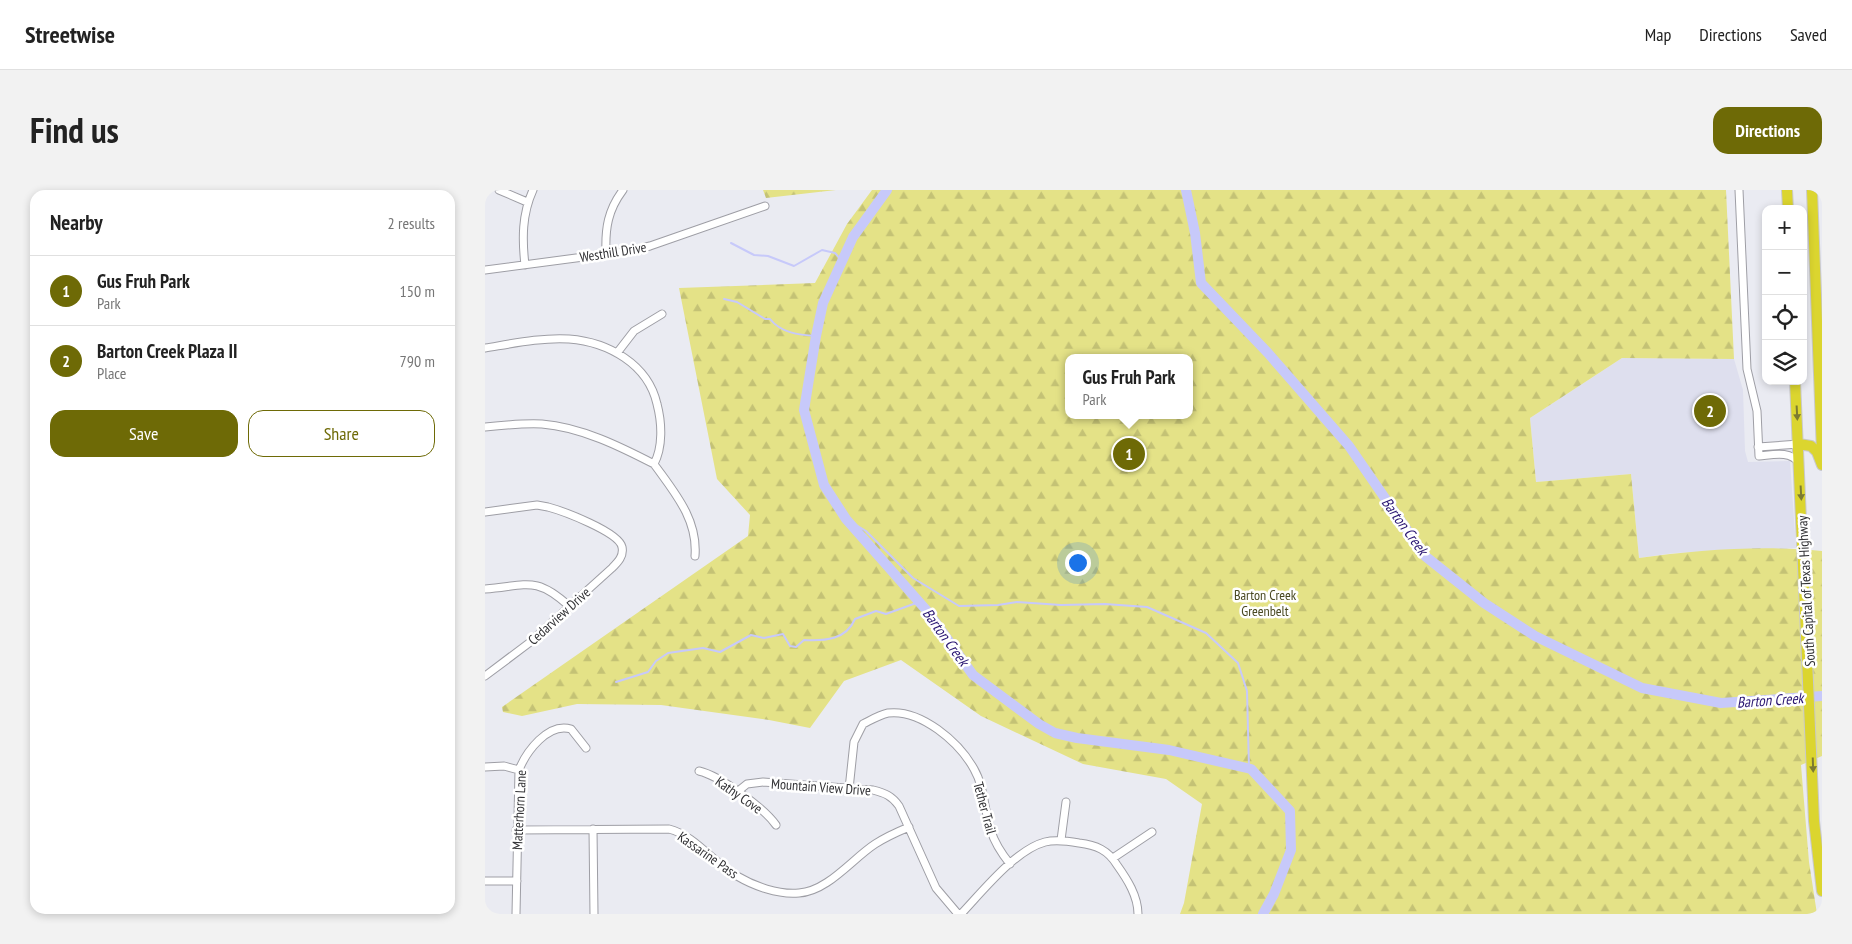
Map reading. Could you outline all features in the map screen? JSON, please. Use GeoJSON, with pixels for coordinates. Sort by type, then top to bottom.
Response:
{"type":"FeatureCollection","features":[{"type":"Feature","properties":{"kind":"highway"},"geometry":{"type":"LineString","coordinates":[[1787,190],[1788,205]]}},
{"type":"Feature","properties":{"kind":"highway"},"geometry":{"type":"LineString","coordinates":[[1812,190],[1822,453]]}},
{"type":"Feature","properties":{"kind":"highway","name":"South Capital of Texas Highway"},"geometry":{"type":"LineString","coordinates":[[1795,385],[1817,848],[1822,891]]}},
{"type":"Feature","properties":{"kind":"highway"},"geometry":{"type":"LineString","coordinates":[[1799,444],[1811,446],[1817,452],[1822,465]]}},
{"type":"Feature","properties":{"kind":"highway"},"geometry":{"type":"LineString","coordinates":[[1817,848],[1822,861]]}},
{"type":"Feature","properties":{"kind":"street"},"geometry":{"type":"LineString","coordinates":[[499,190],[527,202]]}},
{"type":"Feature","properties":{"kind":"street"},"geometry":{"type":"LineString","coordinates":[[525,264],[523,224],[527,202],[533,190]]}},
{"type":"Feature","properties":{"kind":"street"},"geometry":{"type":"LineString","coordinates":[[606,253],[608,216],[623,190]]}},
{"type":"Feature","properties":{"kind":"street"},"geometry":{"type":"LineString","coordinates":[[1739,190],[1747,369],[1757,411],[1759,456],[1786,455],[1796,459],[1799,463]]}},
{"type":"Feature","properties":{"kind":"street","name":"Westhill Drive"},"geometry":{"type":"LineString","coordinates":[[485,270],[629,251],[650,246],[765,206]]}},
{"type":"Feature","properties":{"kind":"street"},"geometry":{"type":"LineString","coordinates":[[617,353],[634,331],[662,314]]}},
{"type":"Feature","properties":{"kind":"street"},"geometry":{"type":"LineString","coordinates":[[485,348],[567,338],[587,342],[617,353],[641,371],[650,383],[656,397],[661,435],[658,455],[654,464]]}},
{"type":"Feature","properties":{"kind":"street"},"geometry":{"type":"LineString","coordinates":[[485,427],[544,424],[567,429],[591,436],[654,464],[688,515],[693,531],[695,556]]}},
{"type":"Feature","properties":{"kind":"street"},"geometry":{"type":"LineString","coordinates":[[1758,447],[1799,444]]}},
{"type":"Feature","properties":{"kind":"street","name":"Cedarview Drive"},"geometry":{"type":"LineString","coordinates":[[485,512],[537,505],[548,507],[614,536],[622,548],[618,562],[529,643],[485,676]]}},
{"type":"Feature","properties":{"kind":"street"},"geometry":{"type":"LineString","coordinates":[[485,589],[533,584],[554,592],[569,606]]}},
{"type":"Feature","properties":{"kind":"street","name":"Tether Trail"},"geometry":{"type":"LineString","coordinates":[[849,789],[854,742],[863,724],[888,713],[913,716],[952,742],[974,769],[982,789],[995,841],[1010,864]]}},
{"type":"Feature","properties":{"kind":"street","name":"Matterhorn Lane"},"geometry":{"type":"LineString","coordinates":[[516,914],[516,830],[519,770],[529,752],[552,731],[563,728],[571,730],[586,748]]}},
{"type":"Feature","properties":{"kind":"street"},"geometry":{"type":"LineString","coordinates":[[485,767],[504,766],[519,770]]}},
{"type":"Feature","properties":{"kind":"street","name":"Kathy Cove"},"geometry":{"type":"LineString","coordinates":[[699,771],[708,773],[737,792],[769,816],[776,825]]}},
{"type":"Feature","properties":{"kind":"street","name":"Mountain View Drive"},"geometry":{"type":"LineString","coordinates":[[737,792],[747,784],[763,782],[873,790],[893,797],[909,827],[936,888],[959,914]]}},
{"type":"Feature","properties":{"kind":"street"},"geometry":{"type":"LineString","coordinates":[[1061,840],[1066,802]]}},
{"type":"Feature","properties":{"kind":"street","name":"Kassarine Pass"},"geometry":{"type":"LineString","coordinates":[[516,830],[669,829],[680,832],[690,838],[720,865],[748,882],[770,889],[800,893],[824,883],[874,844],[909,827]]}},
{"type":"Feature","properties":{"kind":"street"},"geometry":{"type":"LineString","coordinates":[[593,829],[593,914]]}},
{"type":"Feature","properties":{"kind":"street"},"geometry":{"type":"LineString","coordinates":[[1113,858],[1152,832]]}},
{"type":"Feature","properties":{"kind":"street"},"geometry":{"type":"LineString","coordinates":[[959,914],[1010,864],[1033,847],[1045,842],[1061,840],[1093,845],[1103,849],[1113,858],[1129,882],[1137,914]]}},
{"type":"Feature","properties":{"kind":"street"},"geometry":{"type":"LineString","coordinates":[[485,881],[517,881]]}},
{"type":"Feature","properties":{"kind":"shaded area"},"geometry":{"type":"Polygon","coordinates":[[[1622,358],[1734,359],[1743,390],[1745,451],[1748,462],[1790,461],[1796,548],[1674,553],[1639,558],[1631,474],[1536,482],[1530,418],[1622,358]]]}},
{"type":"Feature","properties":{"kind":"green space"},"geometry":{"type":"Polygon","coordinates":[[[763,190],[836,190],[766,198],[763,190]]]}},
{"type":"Feature","properties":{"kind":"green space","name":"Barton Creek Greenbelt"},"geometry":{"type":"Polygon","coordinates":[[[872,190],[1726,190],[1734,359],[1622,358],[1530,418],[1536,482],[1631,474],[1639,558],[1730,549],[1776,548],[1822,551],[1822,756],[1801,765],[1809,862],[1817,914],[1180,914],[1184,903],[1202,804],[1166,779],[1083,764],[981,716],[901,660],[844,681],[810,728],[769,720],[661,705],[577,704],[522,716],[503,712],[502,707],[748,536],[750,515],[717,479],[679,288],[815,283],[847,224],[872,190]]]}},
{"type":"Feature","properties":{"kind":"waterway","name":"Barton Creek"},"geometry":{"type":"LineString","coordinates":[[887,190],[853,237],[823,303],[804,410],[824,485],[846,519],[928,612],[973,675],[1039,724],[1055,733],[1077,738],[1169,750],[1251,769],[1290,811],[1291,850],[1274,894],[1263,914]]}},
{"type":"Feature","properties":{"kind":"waterway","name":"Barton Creek"},"geometry":{"type":"LineString","coordinates":[[1186,190],[1195,233],[1201,283],[1268,353],[1349,446],[1425,556],[1484,603],[1535,636],[1642,688],[1721,703],[1822,696]]}},
{"type":"Feature","properties":{"kind":"waterway"},"geometry":{"type":"LineString","coordinates":[[731,243],[754,255],[768,256],[794,266],[822,250],[835,253],[842,261]]}},
{"type":"Feature","properties":{"kind":"waterway"},"geometry":{"type":"LineString","coordinates":[[724,299],[737,302],[765,319],[770,319],[774,324],[785,330],[797,334],[816,336]]}},
{"type":"Feature","properties":{"kind":"waterway"},"geometry":{"type":"LineString","coordinates":[[846,519],[866,531],[913,578],[959,606],[998,605],[1017,602],[1147,607],[1206,633],[1238,663],[1247,691],[1249,768]]}},
{"type":"Feature","properties":{"kind":"waterway"},"geometry":{"type":"LineString","coordinates":[[616,682],[648,672],[656,661],[668,653],[703,648],[720,652],[751,635],[764,638],[783,634],[790,646],[796,647],[804,640],[834,638],[846,631],[855,619],[876,611],[886,614],[919,602]]}},
{"type":"Feature","properties":{"kind":"place","name":"Barton Creek Plaza II"},"geometry":{"type":"Point","coordinates":[1710,411]}},
{"type":"Feature","properties":{"kind":"place","name":"Gus Fruh Park"},"geometry":{"type":"Point","coordinates":[1129,454]}}]}
